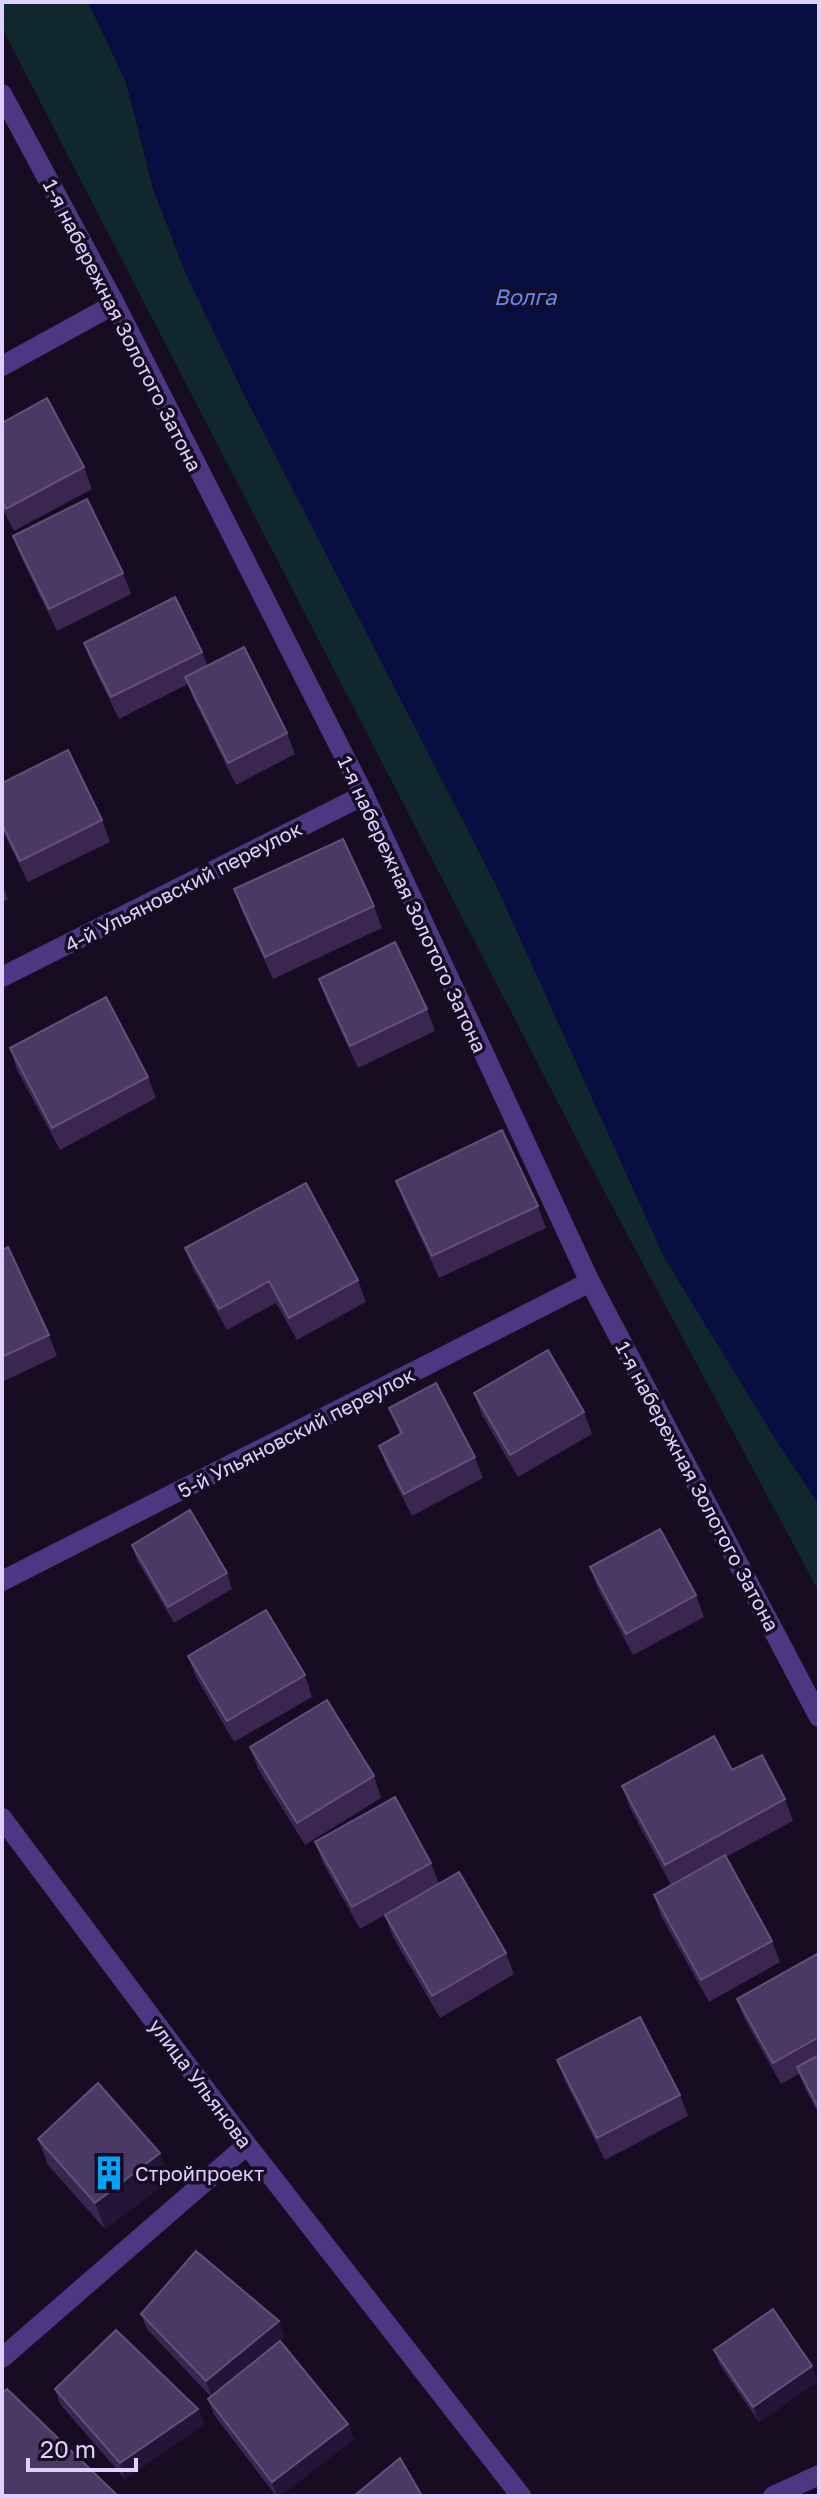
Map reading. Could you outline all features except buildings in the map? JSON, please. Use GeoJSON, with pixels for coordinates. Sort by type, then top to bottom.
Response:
{"type":"FeatureCollection","features":[{"type":"Feature","properties":{"kind":"street","name":"1-я набережная Золотого Затона"},"geometry":{"type":"LineString","coordinates":[[2,94],[115,304],[364,795],[590,1282],[819,1717]]}},
{"type":"Feature","properties":{"kind":"street"},"geometry":{"type":"LineString","coordinates":[[2,366],[115,304]]}},
{"type":"Feature","properties":{"kind":"street","name":"4-й Ульяновский переулок"},"geometry":{"type":"LineString","coordinates":[[2,977],[364,795]]}},
{"type":"Feature","properties":{"kind":"street","name":"5-й Ульяновский переулок"},"geometry":{"type":"LineString","coordinates":[[2,1581],[590,1282]]}},
{"type":"Feature","properties":{"kind":"street","name":"улица Ульянова"},"geometry":{"type":"LineString","coordinates":[[2,1818],[247,2145],[521,2496]]}},
{"type":"Feature","properties":{"kind":"street"},"geometry":{"type":"LineString","coordinates":[[2,2358],[247,2145]]}},
{"type":"Feature","properties":{"kind":"street"},"geometry":{"type":"LineString","coordinates":[[773,2496],[819,2475]]}},
{"type":"Feature","properties":{"kind":"green space"},"geometry":{"type":"Polygon","coordinates":[[[2,2],[88,2],[126,82],[153,189],[186,274],[244,394],[496,885],[664,1257],[819,1505],[819,1592],[596,1176],[2,28],[2,2]]]}},
{"type":"Feature","properties":{"kind":"water","name":"Волга"},"geometry":{"type":"Polygon","coordinates":[[[88,2],[819,2],[819,1505],[664,1257],[496,885],[244,394],[186,274],[154,189],[126,82],[88,2]]]}},
{"type":"Feature","properties":{"kind":"place","name":"Стройпроект"},"geometry":{"type":"Point","coordinates":[109,2173]}}]}
